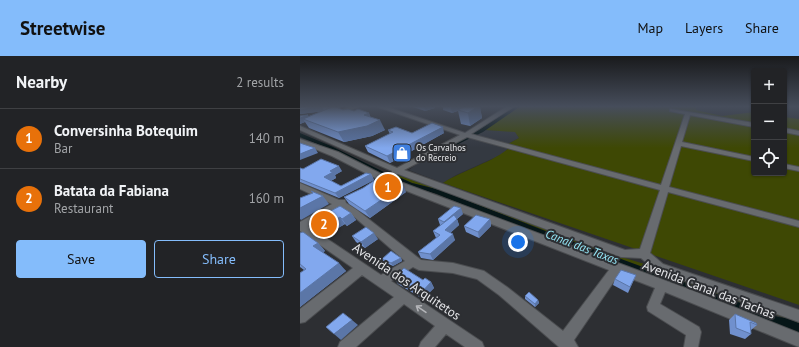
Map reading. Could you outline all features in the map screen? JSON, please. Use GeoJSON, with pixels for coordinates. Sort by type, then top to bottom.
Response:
{"type":"FeatureCollection","features":[{"type":"Feature","properties":{"kind":"street"},"geometry":{"type":"LineString","coordinates":[[422,121],[466,135],[797,224]]}},
{"type":"Feature","properties":{"kind":"street"},"geometry":{"type":"LineString","coordinates":[[382,181],[397,171],[466,135],[489,121]]}},
{"type":"Feature","properties":{"kind":"street"},"geometry":{"type":"LineString","coordinates":[[644,254],[685,121]]}},
{"type":"Feature","properties":{"kind":"street"},"geometry":{"type":"LineString","coordinates":[[730,121],[751,124]]}},
{"type":"Feature","properties":{"kind":"street"},"geometry":{"type":"LineString","coordinates":[[302,127],[368,159],[397,171],[625,254],[638,252],[644,254],[649,256],[659,267],[799,316]]}},
{"type":"Feature","properties":{"kind":"street"},"geometry":{"type":"LineString","coordinates":[[787,131],[799,133]]}},
{"type":"Feature","properties":{"kind":"street","name":"Avenida Canal das Tachas"},"geometry":{"type":"LineString","coordinates":[[300,141],[335,154],[382,181],[662,285],[799,340]]}},
{"type":"Feature","properties":{"kind":"street"},"geometry":{"type":"LineString","coordinates":[[678,143],[751,158]]}},
{"type":"Feature","properties":{"kind":"street"},"geometry":{"type":"LineString","coordinates":[[787,167],[799,169]]}},
{"type":"Feature","properties":{"kind":"street"},"geometry":{"type":"LineString","coordinates":[[300,186],[342,205],[359,215],[378,233],[414,262],[424,266],[453,268],[480,275],[503,291],[568,344],[617,268]]}},
{"type":"Feature","properties":{"kind":"street"},"geometry":{"type":"LineString","coordinates":[[301,229],[355,198]]}},
{"type":"Feature","properties":{"kind":"street","name":"Avenida dos Arquitetos"},"geometry":{"type":"LineString","coordinates":[[301,229],[362,268],[380,282],[476,347]]}},
{"type":"Feature","properties":{"kind":"street"},"geometry":{"type":"LineString","coordinates":[[380,282],[414,262]]}},
{"type":"Feature","properties":{"kind":"street"},"geometry":{"type":"LineString","coordinates":[[300,317],[362,268]]}},
{"type":"Feature","properties":{"kind":"street"},"geometry":{"type":"LineString","coordinates":[[662,285],[653,307],[694,332],[690,347]]}},
{"type":"Feature","properties":{"kind":"street"},"geometry":{"type":"LineString","coordinates":[[345,347],[403,297]]}},
{"type":"Feature","properties":{"kind":"street"},"geometry":{"type":"LineString","coordinates":[[426,347],[445,325]]}},
{"type":"Feature","properties":{"kind":"shaded area"},"geometry":{"type":"Polygon","coordinates":[[[485,130],[515,131],[519,138],[508,144],[510,147],[503,154],[456,175],[443,183],[409,170],[418,163],[442,153],[485,130]]]}},
{"type":"Feature","properties":{"kind":"green space"},"geometry":{"type":"Polygon","coordinates":[[[499,121],[751,121],[751,176],[787,176],[787,121],[799,121],[799,305],[443,183],[504,152],[510,147],[508,144],[519,138],[515,132],[485,130],[499,121]]]}},
{"type":"Feature","properties":{"kind":"green space"},"geometry":{"type":"Polygon","coordinates":[[[397,175],[433,186],[587,242],[625,258],[799,319],[799,323],[581,245],[440,190],[394,177],[397,175]]]}},
{"type":"Feature","properties":{"kind":"water","name":"Canal das Taxas"},"geometry":{"type":"Polygon","coordinates":[[[300,133],[331,146],[394,177],[440,190],[548,232],[778,317],[787,318],[799,323],[799,334],[520,228],[437,194],[393,181],[327,148],[300,137],[300,133]]]}},
{"type":"Feature","properties":{"kind":"building"},"geometry":{"type":"Polygon","coordinates":[[[307,121],[379,121],[367,126],[338,132],[307,121]]]}},
{"type":"Feature","properties":{"kind":"building"},"geometry":{"type":"Polygon","coordinates":[[[432,123],[443,127],[387,156],[365,146],[393,132],[388,130],[396,127],[412,133],[432,123]]]}},
{"type":"Feature","properties":{"kind":"building"},"geometry":{"type":"Polygon","coordinates":[[[300,143],[315,148],[300,154],[300,143]]]}},
{"type":"Feature","properties":{"kind":"building"},"geometry":{"type":"Polygon","coordinates":[[[321,159],[339,166],[330,171],[333,172],[324,177],[341,186],[366,173],[371,174],[335,193],[300,179],[300,168],[303,169],[321,159]]]}},
{"type":"Feature","properties":{"kind":"building"},"geometry":{"type":"Polygon","coordinates":[[[381,176],[403,185],[365,211],[344,197],[363,188],[381,176]]]}},
{"type":"Feature","properties":{"kind":"building"},"geometry":{"type":"Polygon","coordinates":[[[311,191],[323,196],[300,208],[300,198],[313,193],[311,191]]]}},
{"type":"Feature","properties":{"kind":"building"},"geometry":{"type":"Polygon","coordinates":[[[340,206],[351,213],[342,219],[340,217],[320,228],[312,221],[340,206]]]}},
{"type":"Feature","properties":{"kind":"building"},"geometry":{"type":"Polygon","coordinates":[[[454,206],[461,208],[444,222],[438,219],[454,206]]]}},
{"type":"Feature","properties":{"kind":"building"},"geometry":{"type":"Polygon","coordinates":[[[454,215],[457,219],[445,230],[453,234],[430,254],[418,252],[440,235],[433,231],[454,215]]]}},
{"type":"Feature","properties":{"kind":"building"},"geometry":{"type":"Polygon","coordinates":[[[476,215],[490,219],[478,232],[464,226],[476,215]]]}},
{"type":"Feature","properties":{"kind":"building"},"geometry":{"type":"Polygon","coordinates":[[[366,227],[374,233],[361,242],[352,236],[366,227]]]}},
{"type":"Feature","properties":{"kind":"building"},"geometry":{"type":"Polygon","coordinates":[[[303,232],[318,243],[313,246],[339,263],[300,293],[300,273],[306,269],[300,264],[300,233],[303,232]]]}},
{"type":"Feature","properties":{"kind":"building"},"geometry":{"type":"Polygon","coordinates":[[[391,251],[401,258],[391,263],[382,259],[391,251]]]}},
{"type":"Feature","properties":{"kind":"building"},"geometry":{"type":"Polygon","coordinates":[[[404,268],[423,280],[425,278],[431,282],[420,294],[394,278],[404,268]]]}},
{"type":"Feature","properties":{"kind":"building"},"geometry":{"type":"Polygon","coordinates":[[[621,270],[636,275],[630,287],[615,279],[621,270]]]}},
{"type":"Feature","properties":{"kind":"building"},"geometry":{"type":"Polygon","coordinates":[[[529,292],[538,300],[535,304],[525,296],[529,292]]]}},
{"type":"Feature","properties":{"kind":"building"},"geometry":{"type":"Polygon","coordinates":[[[343,313],[352,320],[334,334],[326,327],[343,313]]]}},
{"type":"Feature","properties":{"kind":"building"},"geometry":{"type":"Polygon","coordinates":[[[735,314],[756,323],[757,325],[750,322],[751,334],[736,328],[735,314]]]}},
{"type":"Feature","properties":{"kind":"waterway"},"geometry":{"type":"LineString","coordinates":[[425,158],[481,131],[497,121]]}},
{"type":"Feature","properties":{"kind":"place","name":"Os Carvalhos do Recreio"},"geometry":{"type":"Point","coordinates":[402,153]}},
{"type":"Feature","properties":{"kind":"place","name":"Conversinha Botequim"},"geometry":{"type":"Point","coordinates":[388,187]}},
{"type":"Feature","properties":{"kind":"place","name":"Batata da Fabiana"},"geometry":{"type":"Point","coordinates":[324,224]}}]}
